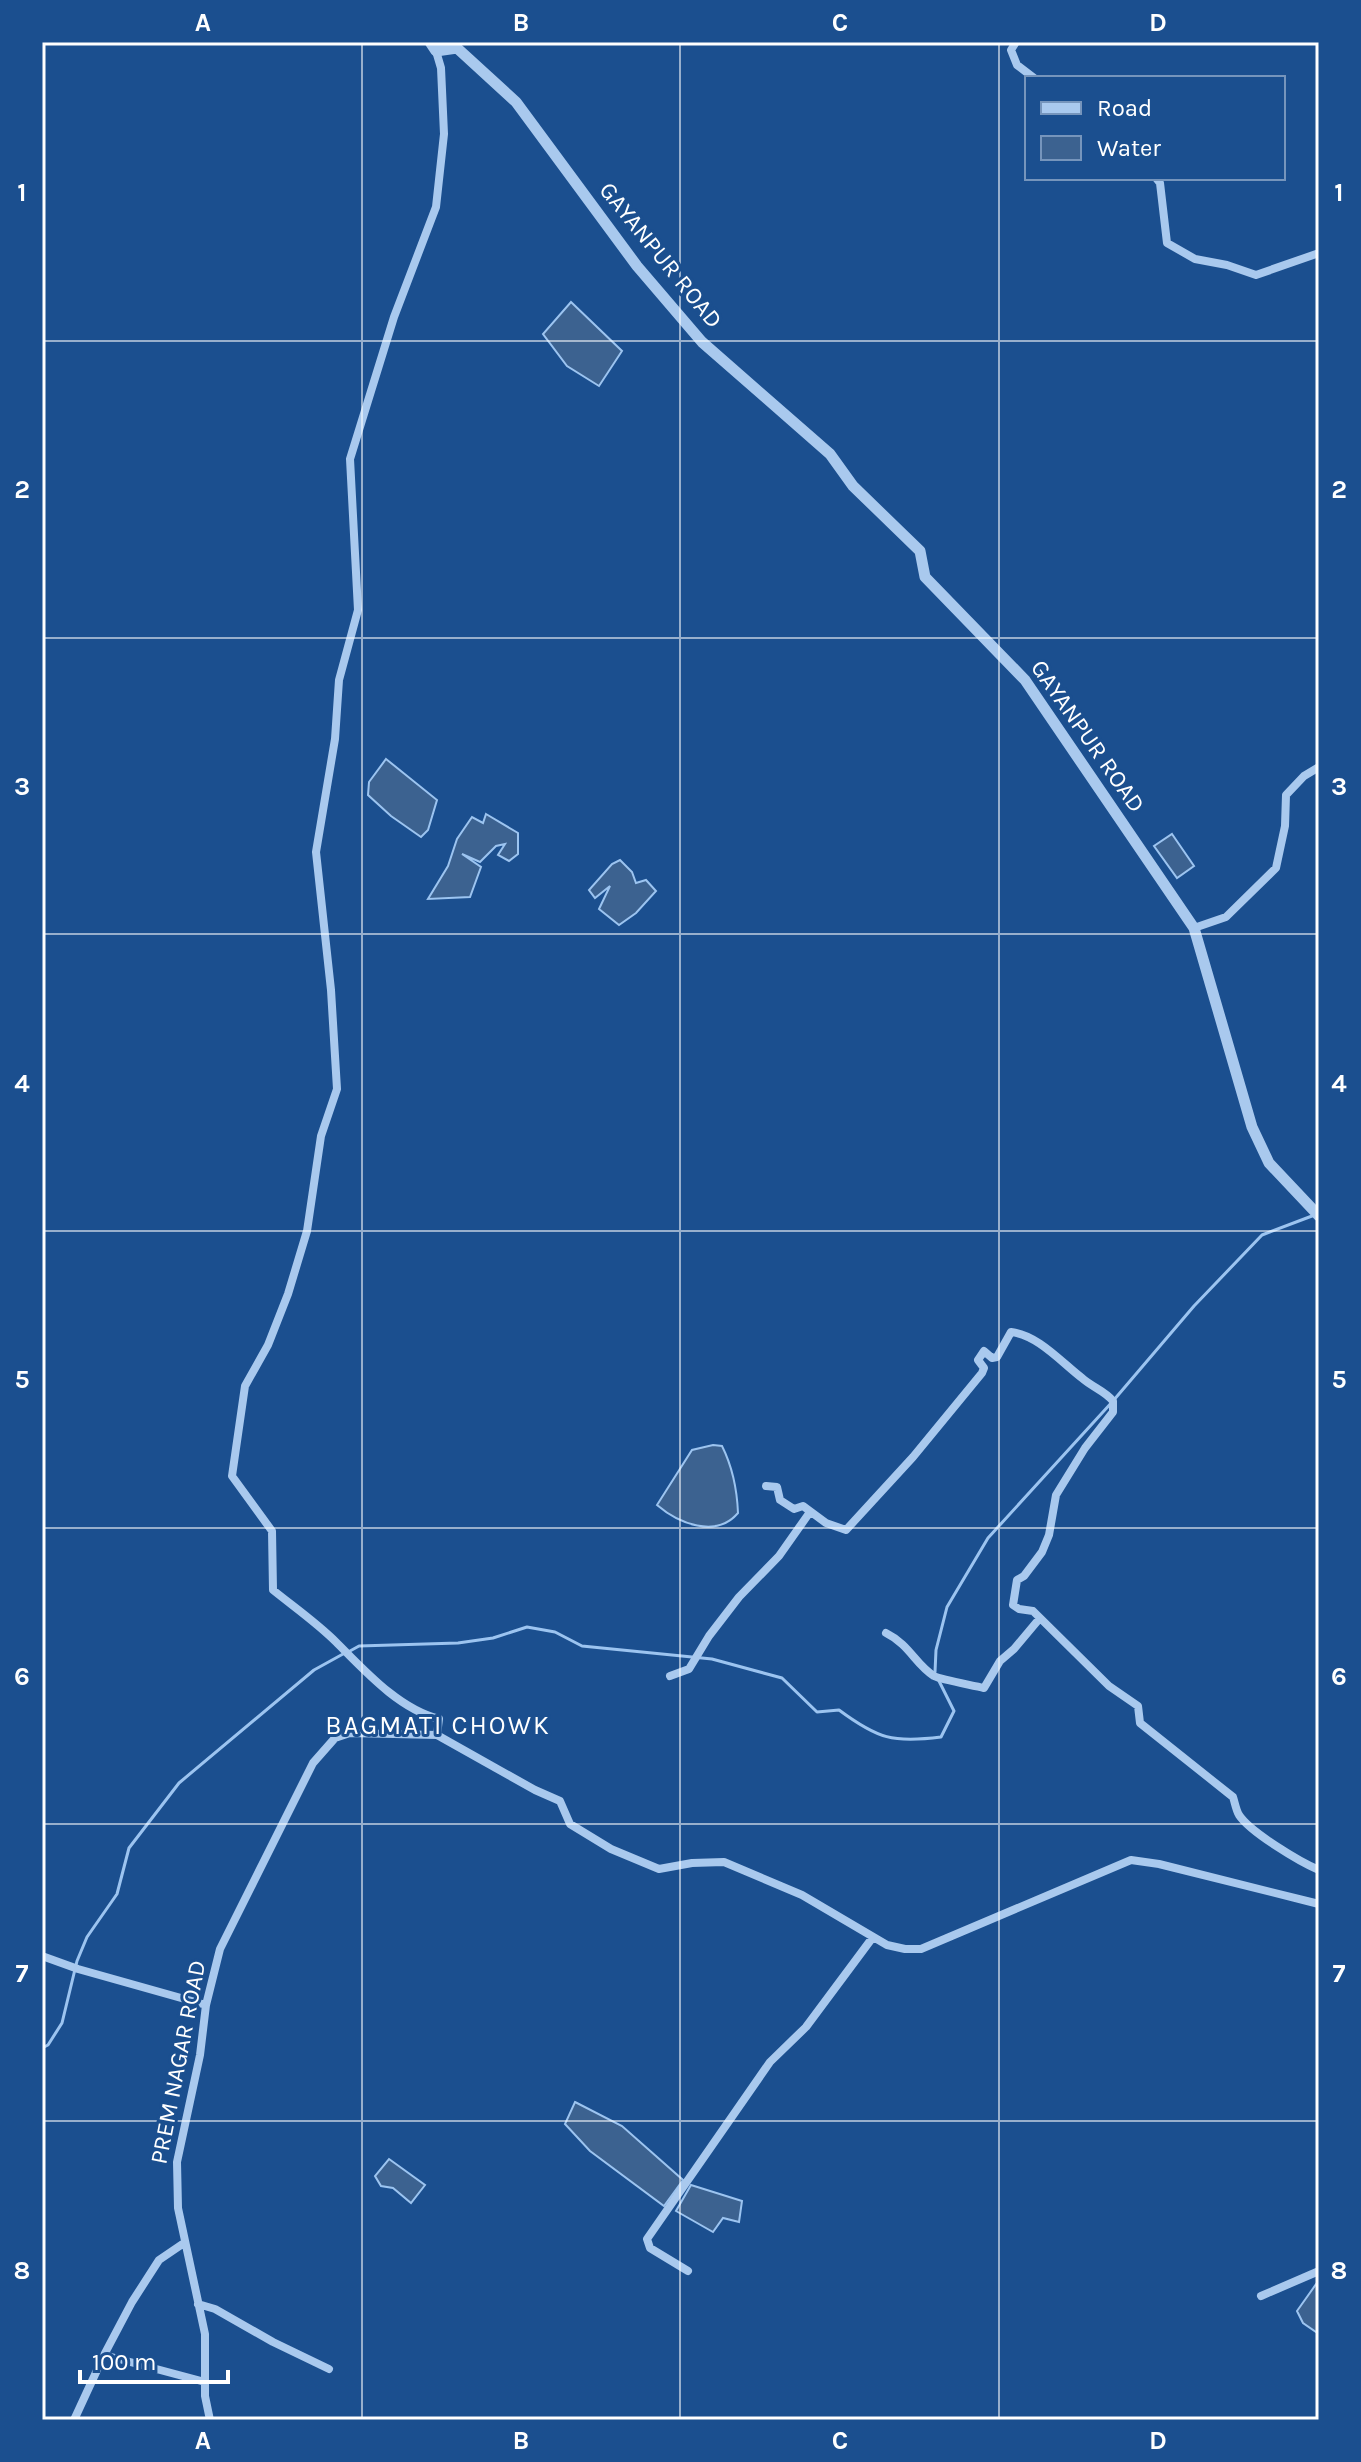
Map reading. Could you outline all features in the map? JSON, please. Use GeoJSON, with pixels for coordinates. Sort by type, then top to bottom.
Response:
{"type":"FeatureCollection","features":[{"type":"Feature","properties":{"kind":"street"},"geometry":{"type":"LineString","coordinates":[[1016,42],[1011,50],[1017,65],[1031,76]]}},
{"type":"Feature","properties":{"kind":"street"},"geometry":{"type":"LineString","coordinates":[[433,46],[441,68],[444,134],[436,207],[394,317],[350,459],[358,610],[339,680],[335,739],[316,852],[331,990],[337,1089],[321,1136],[307,1231],[288,1294],[268,1345],[245,1386],[232,1476],[272,1531],[273,1590],[378,1682],[424,1715],[439,1719],[437,1735],[560,1801],[570,1824],[611,1849],[659,1869],[692,1863],[724,1862],[802,1895],[873,1937],[905,1949],[921,1949],[1131,1860],[1159,1864],[1319,1904]]}},
{"type":"Feature","properties":{"kind":"street","name":"GAYANPUR ROAD"},"geometry":{"type":"LineString","coordinates":[[433,46],[457,48],[516,102],[637,266],[702,342],[830,454],[853,486],[920,551],[925,577],[1025,680],[1194,928],[1252,1127],[1269,1163],[1319,1216]]}},
{"type":"Feature","properties":{"kind":"street"},"geometry":{"type":"LineString","coordinates":[[1158,180],[1167,243],[1195,259],[1256,275],[1319,253]]}},
{"type":"Feature","properties":{"kind":"street"},"geometry":{"type":"LineString","coordinates":[[1194,928],[1226,917],[1276,868],[1285,826],[1286,795],[1304,776],[1319,767]]}},
{"type":"Feature","properties":{"kind":"street"},"geometry":{"type":"LineString","coordinates":[[766,1486],[777,1487],[780,1500],[794,1509],[803,1506],[838,1529],[846,1530],[960,1402],[982,1373],[984,1368],[978,1360],[984,1351],[992,1358],[997,1357],[1011,1332],[1029,1337],[1082,1379],[1108,1394],[1113,1401],[1113,1412],[1085,1448],[1056,1495],[1049,1535],[1042,1552],[1024,1576],[1017,1580],[1013,1605],[1033,1611],[1109,1686],[1138,1706],[1141,1724],[1233,1797],[1237,1813],[1249,1825],[1290,1855],[1319,1870]]}},
{"type":"Feature","properties":{"kind":"street"},"geometry":{"type":"LineString","coordinates":[[670,1676],[689,1669],[739,1597],[779,1556],[810,1512]]}},
{"type":"Feature","properties":{"kind":"street"},"geometry":{"type":"LineString","coordinates":[[886,1633],[907,1645],[937,1678],[950,1678],[984,1688],[1004,1655],[1014,1649],[1040,1618]]}},
{"type":"Feature","properties":{"kind":"street","name":"PREM NAGAR ROAD"},"geometry":{"type":"LineString","coordinates":[[210,2420],[205,2382],[205,2334],[178,2208],[177,2162],[200,2055],[206,2005],[220,1949],[313,1763],[335,1738],[350,1733],[437,1735]]}},
{"type":"Feature","properties":{"kind":"street"},"geometry":{"type":"LineString","coordinates":[[688,2271],[650,2248],[647,2239],[770,2062],[815,2017],[873,1937]]}},
{"type":"Feature","properties":{"kind":"street"},"geometry":{"type":"LineString","coordinates":[[42,1956],[206,2005]]}},
{"type":"Feature","properties":{"kind":"street"},"geometry":{"type":"LineString","coordinates":[[74,2420],[104,2355],[159,2260],[184,2243]]}},
{"type":"Feature","properties":{"kind":"street"},"geometry":{"type":"LineString","coordinates":[[1261,2296],[1319,2271]]}},
{"type":"Feature","properties":{"kind":"street"},"geometry":{"type":"LineString","coordinates":[[198,2304],[215,2309],[329,2369]]}},
{"type":"Feature","properties":{"kind":"street"},"geometry":{"type":"LineString","coordinates":[[104,2355],[205,2382]]}},
{"type":"Feature","properties":{"kind":"water"},"geometry":{"type":"Polygon","coordinates":[[[571,302],[622,351],[599,386],[567,366],[543,334],[571,302]]]}},
{"type":"Feature","properties":{"kind":"water"},"geometry":{"type":"Polygon","coordinates":[[[386,759],[437,800],[428,830],[421,837],[368,795],[369,782],[386,759]]]}},
{"type":"Feature","properties":{"kind":"water"},"geometry":{"type":"Polygon","coordinates":[[[486,814],[518,833],[518,854],[509,861],[498,855],[505,844],[496,846],[480,862],[462,854],[481,867],[470,897],[428,899],[448,866],[457,839],[472,817],[483,823],[486,814]]]}},
{"type":"Feature","properties":{"kind":"water"},"geometry":{"type":"Polygon","coordinates":[[[1172,834],[1194,866],[1177,878],[1154,846],[1172,834]]]}},
{"type":"Feature","properties":{"kind":"water"},"geometry":{"type":"Polygon","coordinates":[[[620,860],[632,872],[636,883],[646,880],[656,891],[636,913],[619,925],[599,909],[610,886],[595,898],[589,890],[612,864],[620,860]]]}},
{"type":"Feature","properties":{"kind":"water"},"geometry":{"type":"Polygon","coordinates":[[[722,1446],[729,1462],[738,1513],[719,1525],[697,1526],[675,1518],[657,1505],[692,1450],[722,1446]]]}},
{"type":"Feature","properties":{"kind":"water"},"geometry":{"type":"Polygon","coordinates":[[[575,2102],[622,2126],[683,2180],[664,2206],[590,2151],[565,2124],[575,2102]]]}},
{"type":"Feature","properties":{"kind":"water"},"geometry":{"type":"Polygon","coordinates":[[[389,2159],[425,2185],[411,2203],[393,2188],[381,2186],[375,2176],[389,2159]]]}},
{"type":"Feature","properties":{"kind":"water"},"geometry":{"type":"Polygon","coordinates":[[[691,2185],[742,2201],[739,2222],[723,2218],[713,2232],[676,2211],[691,2185]]]}},
{"type":"Feature","properties":{"kind":"water"},"geometry":{"type":"Polygon","coordinates":[[[1319,2280],[1319,2334],[1303,2323],[1297,2311],[1319,2280]]]}},
{"type":"Feature","properties":{"kind":"waterway"},"geometry":{"type":"LineString","coordinates":[[935,1672],[936,1650],[947,1607],[988,1538],[1113,1401],[1194,1306],[1262,1235],[1312,1216]]}},
{"type":"Feature","properties":{"kind":"waterway"},"geometry":{"type":"LineString","coordinates":[[350,1651],[359,1646],[458,1643],[493,1638],[527,1627],[555,1632],[582,1646],[712,1659],[782,1678],[817,1712],[839,1710],[876,1733],[898,1739],[941,1737],[954,1711],[938,1679]]}},
{"type":"Feature","properties":{"kind":"waterway"},"geometry":{"type":"LineString","coordinates":[[42,2048],[48,2045],[62,2023],[77,1961],[87,1937],[117,1894],[129,1848],[179,1783],[314,1670],[343,1654]]}},
{"type":"Feature","properties":{"kind":"district","name":"BAGMATI CHOWK"},"geometry":{"type":"Point","coordinates":[438,1725]}}]}
